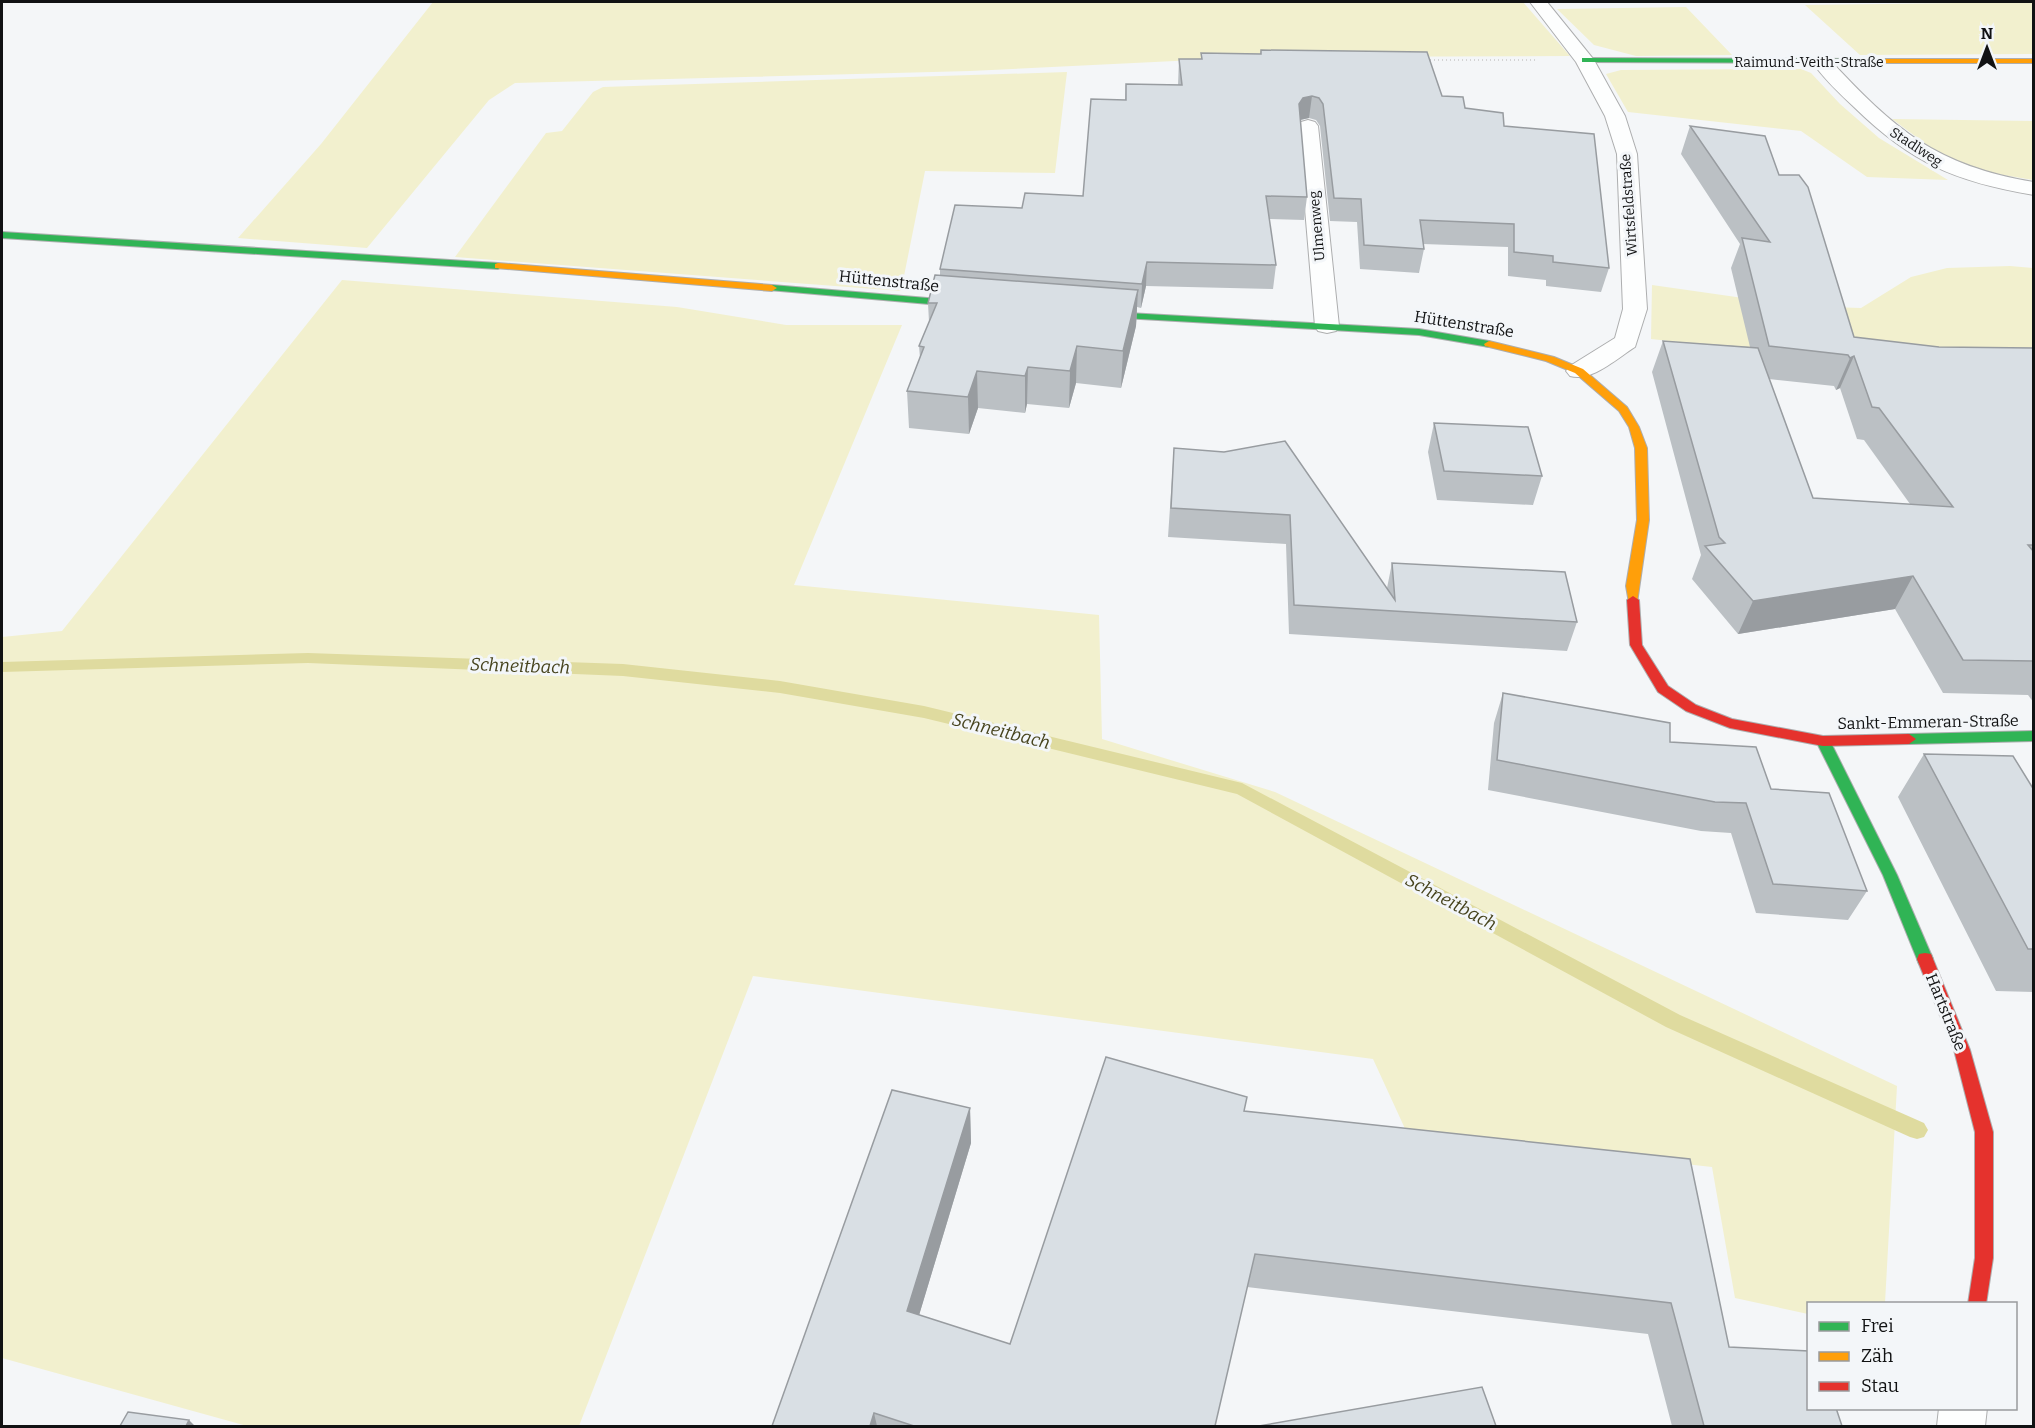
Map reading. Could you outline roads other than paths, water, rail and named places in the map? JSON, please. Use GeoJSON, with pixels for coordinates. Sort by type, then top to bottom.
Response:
{"type":"FeatureCollection","features":[{"type":"Feature","properties":{"kind":"street","name":"Wirtsfeldstraße"},"geometry":{"type":"LineString","coordinates":[[1538,2],[1585,60],[1615,116],[1627,154],[1635,309],[1626,342],[1579,370]]}},
{"type":"Feature","properties":{"kind":"street","name":"Raimund-Veith-Straße"},"geometry":{"type":"LineString","coordinates":[[1585,60],[1822,63],[2034,61]]}},
{"type":"Feature","properties":{"kind":"street","name":"Stadlweg"},"geometry":{"type":"LineString","coordinates":[[1822,63],[1854,98],[1894,135],[1945,166],[1968,175],[2034,189]]}},
{"type":"Feature","properties":{"kind":"street","name":"Ulmenweg"},"geometry":{"type":"LineString","coordinates":[[1308,126],[1327,326]]}},
{"type":"Feature","properties":{"kind":"street","name":"Hüttenstraße"},"geometry":{"type":"LineString","coordinates":[[2,236],[349,254],[819,290],[989,306]]}},
{"type":"Feature","properties":{"kind":"street","name":"Hüttenstraße"},"geometry":{"type":"LineString","coordinates":[[1075,313],[1327,326],[1470,339],[1532,354],[1579,370],[1623,409],[1634,427],[1641,448],[1643,520],[1632,586],[1636,645],[1647,667],[1663,689],[1691,708],[1730,723],[1823,741]]}},
{"type":"Feature","properties":{"kind":"street","name":"Sankt-Emmeran-Straße"},"geometry":{"type":"LineString","coordinates":[[1823,741],[2034,736]]}},
{"type":"Feature","properties":{"kind":"street","name":"Hartstraße"},"geometry":{"type":"LineString","coordinates":[[1823,741],[1890,875],[1962,1050],[1984,1132],[1984,1258],[1977,1302]]}},
{"type":"Feature","properties":{"kind":"street"},"geometry":{"type":"LineString","coordinates":[[1961,1426],[1963,1410]]}},
{"type":"Feature","properties":{"kind":"waterway","name":"Schneitbach"},"geometry":{"type":"LineString","coordinates":[[2,667],[308,658],[623,670],[780,687],[924,712],[1242,789],[1673,1021],[1917,1130]]}}]}
